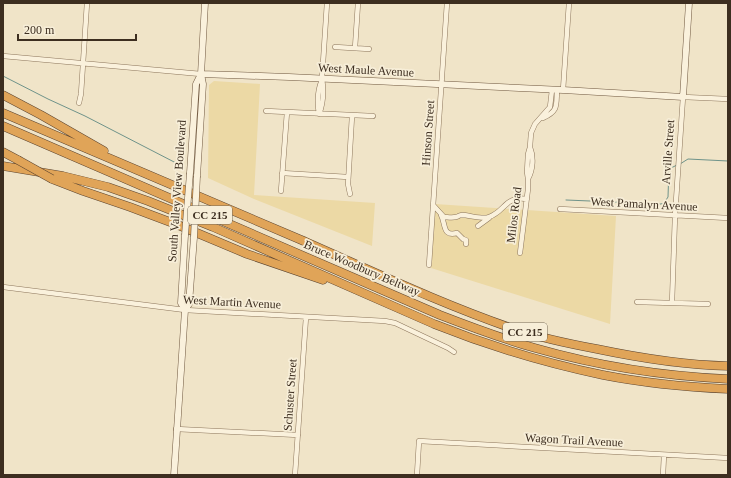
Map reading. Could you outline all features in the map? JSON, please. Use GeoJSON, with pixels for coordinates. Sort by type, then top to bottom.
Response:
{"type":"FeatureCollection","features":[{"type":"Feature","properties":{"kind":"highway"},"geometry":{"type":"LineString","coordinates":[[3,95],[134,168]]}},
{"type":"Feature","properties":{"kind":"highway","name":"Bruce Woodbury Beltway"},"geometry":{"type":"LineString","coordinates":[[3,113],[457,308],[516,329],[572,344],[628,356],[660,361],[728,366]]}},
{"type":"Feature","properties":{"kind":"highway","name":"Bruce Woodbury Beltway"},"geometry":{"type":"LineString","coordinates":[[3,126],[460,323],[536,348],[591,361],[653,373],[728,380]]}},
{"type":"Feature","properties":{"kind":"highway"},"geometry":{"type":"LineString","coordinates":[[3,152],[18,164],[52,180],[178,225],[247,254],[368,295]]}},
{"type":"Feature","properties":{"kind":"highway"},"geometry":{"type":"LineString","coordinates":[[3,167],[18,164]]}},
{"type":"Feature","properties":{"kind":"highway","name":"CC 215"},"geometry":{"type":"LineString","coordinates":[[18,164],[108,187],[148,201],[213,227],[462,336],[514,353],[609,376],[703,388],[728,389]]}},
{"type":"Feature","properties":{"kind":"highway"},"geometry":{"type":"LineString","coordinates":[[703,388],[728,393]]}},
{"type":"Feature","properties":{"kind":"main road","name":"South Valley View Boulevard"},"geometry":{"type":"LineString","coordinates":[[184,310],[189,304],[194,237],[203,84],[201,74],[205,3]]}},
{"type":"Feature","properties":{"kind":"main road","name":"Arville Street"},"geometry":{"type":"LineString","coordinates":[[683,97],[689,3]]}},
{"type":"Feature","properties":{"kind":"main road","name":"South Valley View Boulevard"},"geometry":{"type":"LineString","coordinates":[[173,474],[184,310],[181,303],[185,235],[196,84],[201,74]]}},
{"type":"Feature","properties":{"kind":"main road","name":"West Maule Avenue"},"geometry":{"type":"LineString","coordinates":[[201,74],[322,78],[683,97]]}},
{"type":"Feature","properties":{"kind":"street"},"geometry":{"type":"LineString","coordinates":[[78,103],[81,94],[84,64],[87,3]]}},
{"type":"Feature","properties":{"kind":"street"},"geometry":{"type":"LineString","coordinates":[[320,114],[324,88],[322,78],[327,3]]}},
{"type":"Feature","properties":{"kind":"street"},"geometry":{"type":"LineString","coordinates":[[355,48],[358,3]]}},
{"type":"Feature","properties":{"kind":"street","name":"Hinson Street"},"geometry":{"type":"LineString","coordinates":[[429,265],[447,3]]}},
{"type":"Feature","properties":{"kind":"street","name":"Milos Road"},"geometry":{"type":"LineString","coordinates":[[520,253],[528,179],[532,173],[532,154],[530,147],[532,131],[535,124],[550,107],[557,90],[569,3]]}},
{"type":"Feature","properties":{"kind":"street"},"geometry":{"type":"LineString","coordinates":[[335,47],[369,49]]}},
{"type":"Feature","properties":{"kind":"street","name":"West Maule Avenue"},"geometry":{"type":"LineString","coordinates":[[3,56],[201,74]]}},
{"type":"Feature","properties":{"kind":"street","name":"West Maule Avenue"},"geometry":{"type":"LineString","coordinates":[[683,97],[728,99]]}},
{"type":"Feature","properties":{"kind":"street","name":"Arville Street"},"geometry":{"type":"LineString","coordinates":[[672,303],[675,216],[683,97]]}},
{"type":"Feature","properties":{"kind":"street"},"geometry":{"type":"LineString","coordinates":[[266,111],[372,116]]}},
{"type":"Feature","properties":{"kind":"street"},"geometry":{"type":"LineString","coordinates":[[281,191],[286,112]]}},
{"type":"Feature","properties":{"kind":"street"},"geometry":{"type":"LineString","coordinates":[[350,194],[348,188],[348,177],[352,116]]}},
{"type":"Feature","properties":{"kind":"street"},"geometry":{"type":"LineString","coordinates":[[282,173],[348,177]]}},
{"type":"Feature","properties":{"kind":"street"},"geometry":{"type":"LineString","coordinates":[[478,226],[510,201],[521,198],[527,199]]}},
{"type":"Feature","properties":{"kind":"street"},"geometry":{"type":"LineString","coordinates":[[433,204],[443,219],[446,232],[451,234],[457,233],[466,240],[466,244]]}},
{"type":"Feature","properties":{"kind":"street","name":"West Pamalyn Avenue"},"geometry":{"type":"LineString","coordinates":[[560,209],[728,218]]}},
{"type":"Feature","properties":{"kind":"street"},"geometry":{"type":"LineString","coordinates":[[440,214],[446,217],[463,215],[489,218]]}},
{"type":"Feature","properties":{"kind":"street","name":"West Martin Avenue"},"geometry":{"type":"LineString","coordinates":[[3,287],[184,310],[386,321],[395,323],[454,352]]}},
{"type":"Feature","properties":{"kind":"street"},"geometry":{"type":"LineString","coordinates":[[637,302],[708,304]]}},
{"type":"Feature","properties":{"kind":"street","name":"Schuster Street"},"geometry":{"type":"LineString","coordinates":[[295,475],[306,317]]}},
{"type":"Feature","properties":{"kind":"street"},"geometry":{"type":"LineString","coordinates":[[176,429],[298,435]]}},
{"type":"Feature","properties":{"kind":"street","name":"Wagon Trail Avenue"},"geometry":{"type":"LineString","coordinates":[[417,475],[419,441],[728,458]]}},
{"type":"Feature","properties":{"kind":"street"},"geometry":{"type":"LineString","coordinates":[[663,475],[664,455]]}},
{"type":"Feature","properties":{"kind":"sand"},"geometry":{"type":"Polygon","coordinates":[[[214,81],[260,84],[254,195],[375,203],[372,246],[254,199],[208,178],[209,85],[214,81]]]}},
{"type":"Feature","properties":{"kind":"sand"},"geometry":{"type":"Polygon","coordinates":[[[435,204],[616,216],[610,324],[431,268],[435,204]]]}},
{"type":"Feature","properties":{"kind":"waterway"},"geometry":{"type":"LineString","coordinates":[[3,76],[178,164]]}},
{"type":"Feature","properties":{"kind":"waterway"},"geometry":{"type":"LineString","coordinates":[[680,164],[688,159],[728,161]]}},
{"type":"Feature","properties":{"kind":"waterway"},"geometry":{"type":"LineString","coordinates":[[566,200],[661,204],[664,203],[668,197],[669,167],[677,165]]}}]}
